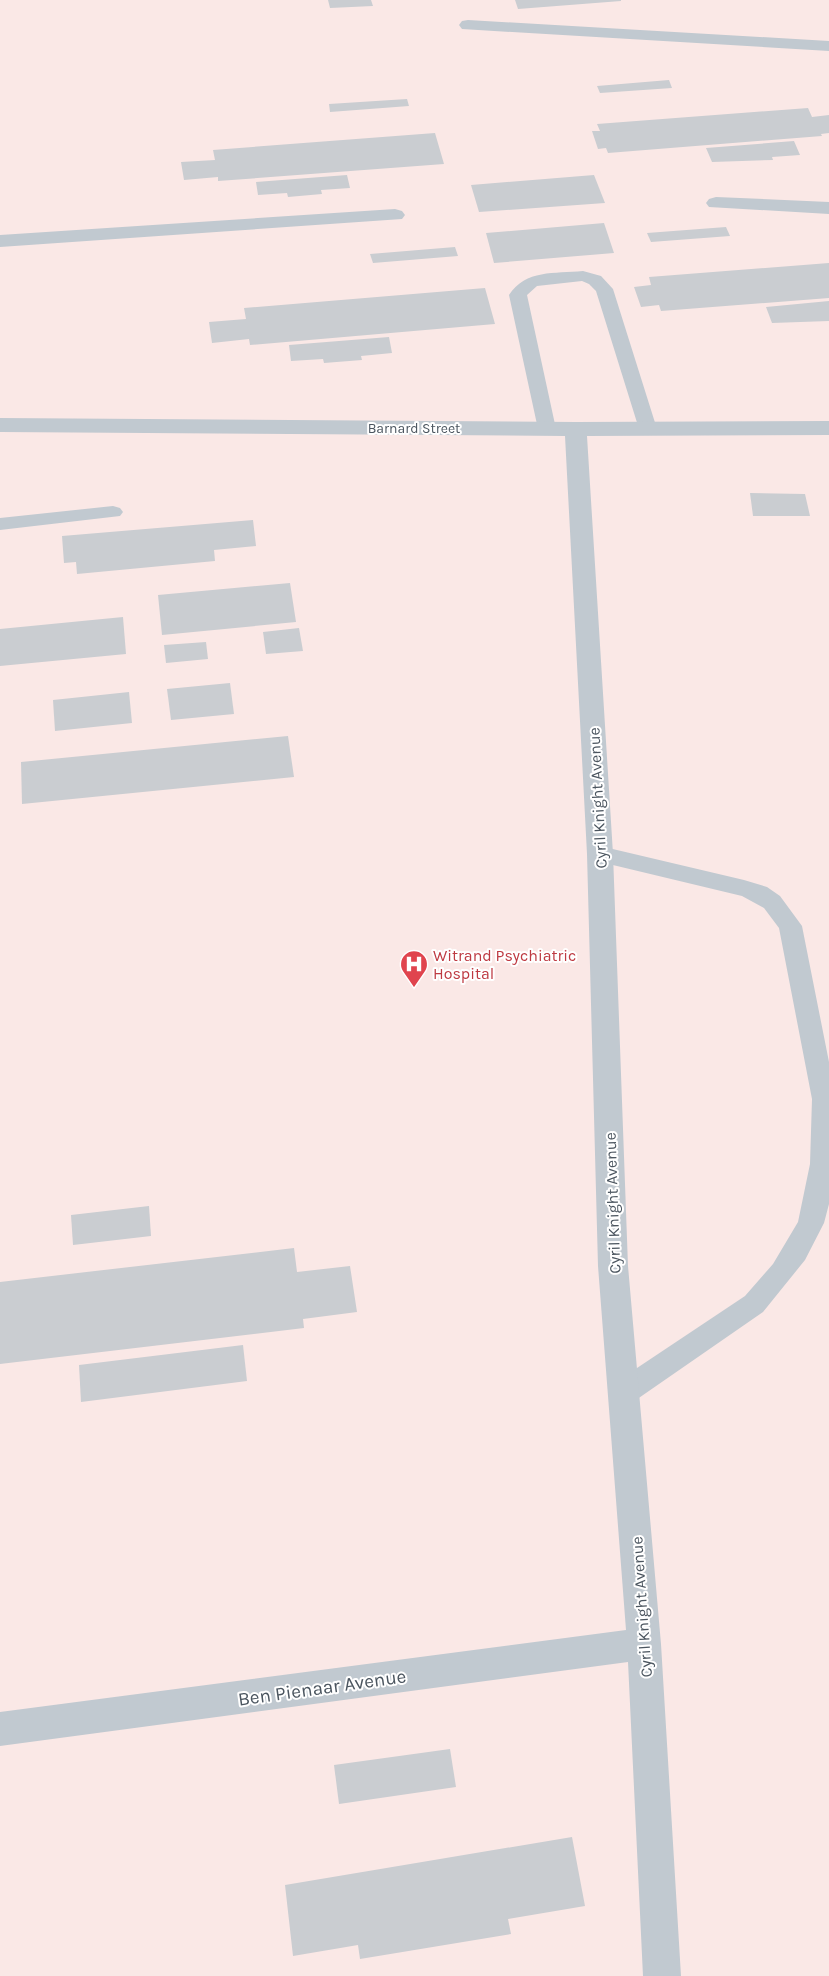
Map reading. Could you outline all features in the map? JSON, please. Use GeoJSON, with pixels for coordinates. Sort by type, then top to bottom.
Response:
{"type":"FeatureCollection","features":[{"type":"Feature","properties":{"kind":"street"},"geometry":{"type":"LineString","coordinates":[[468,25],[829,46]]}},
{"type":"Feature","properties":{"kind":"street"},"geometry":{"type":"LineString","coordinates":[[716,203],[829,208]]}},
{"type":"Feature","properties":{"kind":"street"},"geometry":{"type":"LineString","coordinates":[[0,241],[395,216]]}},
{"type":"Feature","properties":{"kind":"street","name":"Barnard Street"},"geometry":{"type":"LineString","coordinates":[[0,425],[547,429],[829,428]]}},
{"type":"Feature","properties":{"kind":"street","name":"Cyril Knight Avenue"},"geometry":{"type":"LineString","coordinates":[[576,429],[600,854],[613,1266],[644,1644],[662,1976]]}},
{"type":"Feature","properties":{"kind":"street","name":"Ben Pienaar Avenue"},"geometry":{"type":"LineString","coordinates":[[0,1729],[644,1644]]}},
{"type":"Feature","properties":{"kind":"lane"},"geometry":{"type":"LineString","coordinates":[[547,429],[518,295],[523,287],[532,280],[583,276],[595,280],[604,289],[648,429]]}},
{"type":"Feature","properties":{"kind":"lane"},"geometry":{"type":"LineString","coordinates":[[0,524],[113,512]]}},
{"type":"Feature","properties":{"kind":"lane"},"geometry":{"type":"LineString","coordinates":[[600,854],[744,888],[759,893],[772,902],[790,926],[824,1099],[823,1164],[817,1201],[811,1223],[782,1272],[754,1304],[624,1393]]}},
{"type":"Feature","properties":{"kind":"shaded area","name":"Witrand Psychiatric Hospital"},"geometry":{"type":"Polygon","coordinates":[[[0,0],[829,0],[829,1976],[0,1976],[0,0]]]}},
{"type":"Feature","properties":{"kind":"building"},"geometry":{"type":"Polygon","coordinates":[[[328,0],[371,0],[373,6],[330,8],[328,0]]]}},
{"type":"Feature","properties":{"kind":"building"},"geometry":{"type":"Polygon","coordinates":[[[515,0],[621,0],[621,1],[518,9],[515,0]]]}},
{"type":"Feature","properties":{"kind":"building"},"geometry":{"type":"Polygon","coordinates":[[[669,80],[672,88],[600,93],[597,86],[669,80]]]}},
{"type":"Feature","properties":{"kind":"building"},"geometry":{"type":"Polygon","coordinates":[[[407,99],[409,106],[330,112],[329,104],[407,99]]]}},
{"type":"Feature","properties":{"kind":"building"},"geometry":{"type":"Polygon","coordinates":[[[808,108],[812,117],[829,115],[829,133],[821,134],[822,136],[608,153],[606,148],[598,149],[592,131],[600,131],[597,124],[808,108]]]}},
{"type":"Feature","properties":{"kind":"building"},"geometry":{"type":"Polygon","coordinates":[[[435,133],[444,164],[218,181],[218,177],[184,180],[181,162],[215,160],[213,150],[435,133]]]}},
{"type":"Feature","properties":{"kind":"building"},"geometry":{"type":"Polygon","coordinates":[[[794,141],[800,155],[772,157],[773,160],[712,162],[706,148],[794,141]]]}},
{"type":"Feature","properties":{"kind":"building"},"geometry":{"type":"Polygon","coordinates":[[[347,175],[350,188],[321,190],[322,194],[288,197],[287,193],[258,195],[256,182],[347,175]]]}},
{"type":"Feature","properties":{"kind":"building"},"geometry":{"type":"Polygon","coordinates":[[[594,175],[605,203],[479,212],[471,185],[594,175]]]}},
{"type":"Feature","properties":{"kind":"building"},"geometry":{"type":"Polygon","coordinates":[[[604,223],[614,253],[494,263],[486,233],[604,223]]]}},
{"type":"Feature","properties":{"kind":"building"},"geometry":{"type":"Polygon","coordinates":[[[726,227],[730,236],[651,242],[647,233],[726,227]]]}},
{"type":"Feature","properties":{"kind":"building"},"geometry":{"type":"Polygon","coordinates":[[[455,247],[458,256],[373,263],[370,254],[455,247]]]}},
{"type":"Feature","properties":{"kind":"building"},"geometry":{"type":"Polygon","coordinates":[[[829,263],[829,298],[661,311],[659,305],[641,307],[634,287],[651,285],[649,277],[829,263]]]}},
{"type":"Feature","properties":{"kind":"building"},"geometry":{"type":"Polygon","coordinates":[[[485,288],[495,324],[250,345],[249,339],[212,343],[209,322],[246,319],[244,308],[485,288]]]}},
{"type":"Feature","properties":{"kind":"building"},"geometry":{"type":"Polygon","coordinates":[[[829,301],[829,321],[772,323],[766,307],[829,301]]]}},
{"type":"Feature","properties":{"kind":"building"},"geometry":{"type":"Polygon","coordinates":[[[389,337],[392,353],[361,356],[362,360],[324,363],[323,359],[291,361],[289,345],[389,337]]]}},
{"type":"Feature","properties":{"kind":"building"},"geometry":{"type":"Polygon","coordinates":[[[750,493],[805,494],[810,516],[753,516],[750,493]]]}},
{"type":"Feature","properties":{"kind":"building"},"geometry":{"type":"Polygon","coordinates":[[[253,520],[256,546],[214,550],[215,561],[77,574],[76,562],[64,563],[62,536],[253,520]]]}},
{"type":"Feature","properties":{"kind":"building"},"geometry":{"type":"Polygon","coordinates":[[[290,583],[296,622],[162,635],[158,595],[290,583]]]}},
{"type":"Feature","properties":{"kind":"building"},"geometry":{"type":"Polygon","coordinates":[[[123,617],[126,654],[0,666],[0,629],[123,617]]]}},
{"type":"Feature","properties":{"kind":"building"},"geometry":{"type":"Polygon","coordinates":[[[299,628],[303,651],[266,654],[263,632],[299,628]]]}},
{"type":"Feature","properties":{"kind":"building"},"geometry":{"type":"Polygon","coordinates":[[[206,642],[208,659],[166,663],[164,645],[206,642]]]}},
{"type":"Feature","properties":{"kind":"building"},"geometry":{"type":"Polygon","coordinates":[[[230,683],[234,714],[171,720],[167,689],[230,683]]]}},
{"type":"Feature","properties":{"kind":"building"},"geometry":{"type":"Polygon","coordinates":[[[129,692],[132,723],[55,731],[53,700],[129,692]]]}},
{"type":"Feature","properties":{"kind":"building"},"geometry":{"type":"Polygon","coordinates":[[[288,736],[294,777],[22,804],[21,762],[288,736]]]}},
{"type":"Feature","properties":{"kind":"building"},"geometry":{"type":"Polygon","coordinates":[[[149,1206],[151,1236],[73,1245],[71,1215],[149,1206]]]}},
{"type":"Feature","properties":{"kind":"building"},"geometry":{"type":"Polygon","coordinates":[[[294,1248],[297,1272],[350,1266],[357,1312],[303,1319],[304,1328],[0,1364],[0,1282],[294,1248]]]}},
{"type":"Feature","properties":{"kind":"building"},"geometry":{"type":"Polygon","coordinates":[[[243,1345],[247,1381],[81,1402],[79,1365],[243,1345]]]}},
{"type":"Feature","properties":{"kind":"building"},"geometry":{"type":"Polygon","coordinates":[[[450,1749],[456,1787],[339,1804],[334,1765],[450,1749]]]}},
{"type":"Feature","properties":{"kind":"building"},"geometry":{"type":"Polygon","coordinates":[[[572,1837],[585,1906],[508,1919],[511,1934],[360,1959],[358,1945],[293,1956],[285,1885],[572,1837]]]}},
{"type":"Feature","properties":{"kind":"place","name":"Witrand Psychiatric Hospital"},"geometry":{"type":"Point","coordinates":[414,988]}}]}
